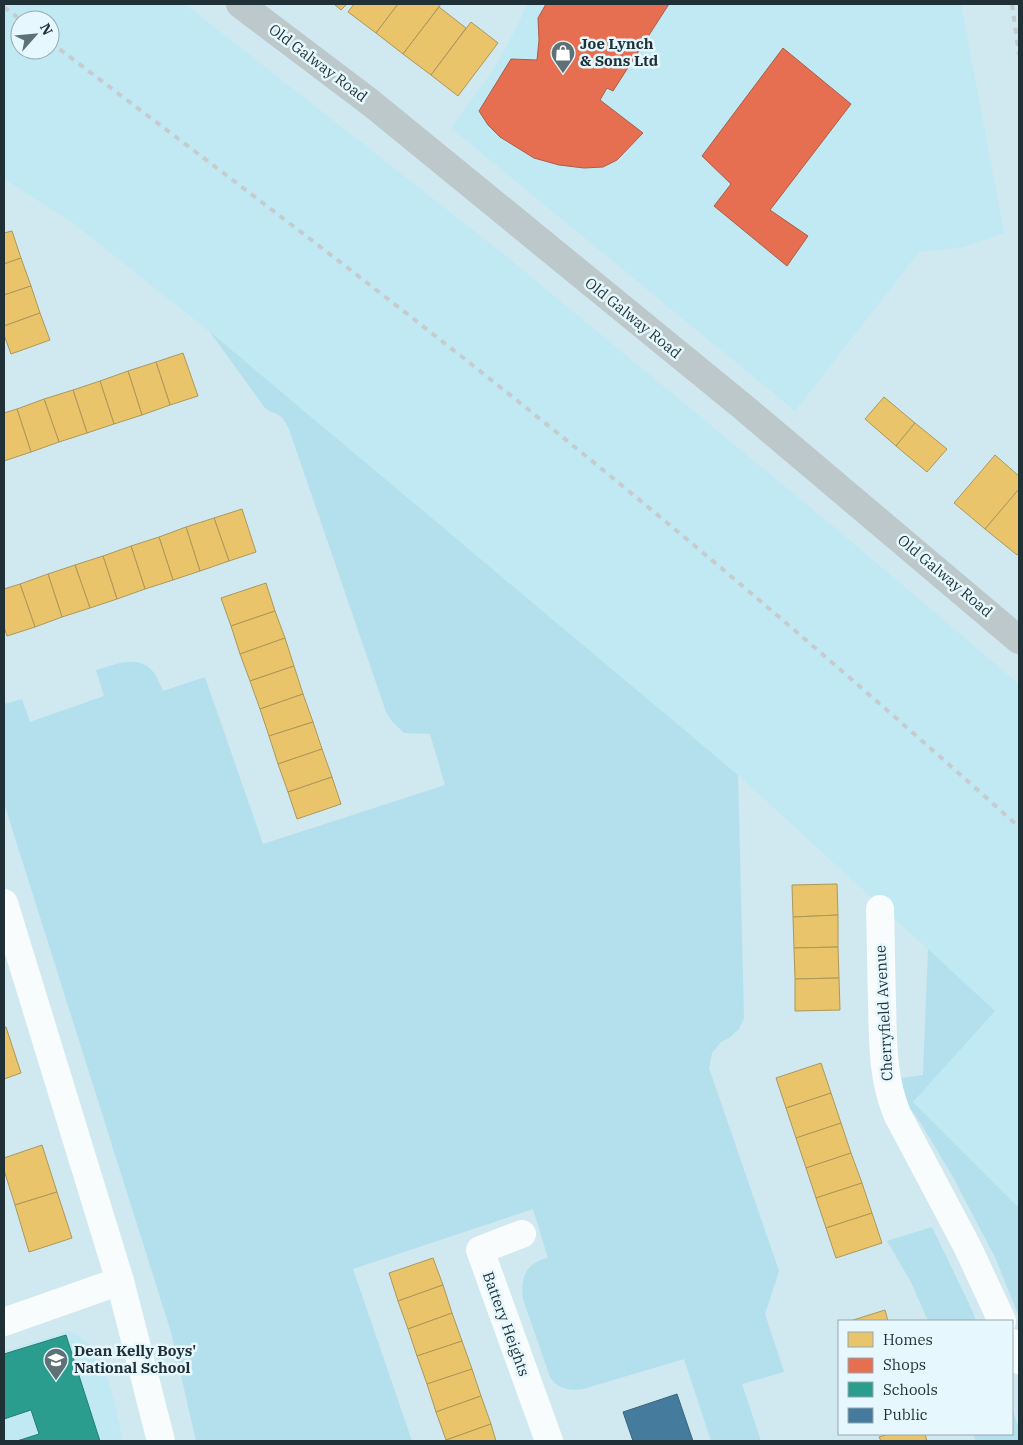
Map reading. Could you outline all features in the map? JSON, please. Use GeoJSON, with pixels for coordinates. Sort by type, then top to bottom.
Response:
{"type":"FeatureCollection","features":[{"type":"Feature","properties":{"kind":"main road","name":"Old Galway Road"},"geometry":{"type":"LineString","coordinates":[[240,4],[378,109],[764,424],[1019,640]]}},
{"type":"Feature","properties":{"kind":"street"},"geometry":{"type":"LineString","coordinates":[[4,903],[120,1281],[161,1441]]}},
{"type":"Feature","properties":{"kind":"street","name":"Cherryfield Avenue"},"geometry":{"type":"LineString","coordinates":[[880,909],[886,1084],[897,1114],[968,1248],[1002,1320]]}},
{"type":"Feature","properties":{"kind":"street","name":"Battery Heights"},"geometry":{"type":"LineString","coordinates":[[522,1234],[480,1250],[549,1441]]}},
{"type":"Feature","properties":{"kind":"street"},"geometry":{"type":"LineString","coordinates":[[4,1322],[120,1281]]}},
{"type":"Feature","properties":{"kind":"street"},"geometry":{"type":"LineString","coordinates":[[1013,1345],[1019,1360]]}},
{"type":"Feature","properties":{"kind":"shaded area"},"geometry":{"type":"Polygon","coordinates":[[[4,4],[185,4],[506,256],[840,532],[1019,684],[1019,1208],[913,1102],[994,1010],[738,775],[210,332],[73,223],[4,179],[4,4]]]}},
{"type":"Feature","properties":{"kind":"shaded area"},"geometry":{"type":"Polygon","coordinates":[[[527,4],[961,4],[1004,233],[963,247],[919,252],[795,411],[451,128],[494,69],[516,29],[527,4]]]}},
{"type":"Feature","properties":{"kind":"shaded area"},"geometry":{"type":"Polygon","coordinates":[[[210,332],[738,775],[744,1018],[739,1029],[721,1042],[712,1053],[709,1068],[779,1271],[765,1314],[784,1372],[742,1384],[761,1441],[711,1441],[684,1359],[583,1389],[573,1390],[560,1387],[553,1381],[523,1299],[522,1291],[526,1272],[534,1263],[548,1258],[533,1209],[353,1269],[412,1441],[196,1441],[171,1332],[4,803],[4,704],[22,699],[30,722],[104,696],[96,670],[119,663],[134,662],[148,667],[155,675],[163,691],[205,677],[263,844],[445,785],[430,734],[404,733],[386,712],[288,427],[281,417],[265,408],[210,332]]]}},
{"type":"Feature","properties":{"kind":"shaded area"},"geometry":{"type":"Polygon","coordinates":[[[928,949],[995,1011],[913,1102],[1019,1208],[1019,1317],[996,1259],[953,1177],[920,1122],[904,1100],[901,1078],[923,1075],[928,949]]]}},
{"type":"Feature","properties":{"kind":"shaded area"},"geometry":{"type":"Polygon","coordinates":[[[932,1227],[976,1320],[928,1320],[911,1282],[887,1241],[932,1227]]]}},
{"type":"Feature","properties":{"kind":"shaded area","name":"Dean Kelly Boys' National School"},"geometry":{"type":"Polygon","coordinates":[[[69,1331],[80,1337],[90,1346],[104,1369],[112,1393],[123,1441],[4,1441],[4,1351],[69,1331]]]}},
{"type":"Feature","properties":{"kind":"shaded area"},"geometry":{"type":"Polygon","coordinates":[[[1013,1411],[1019,1429],[1019,1441],[976,1441],[973,1435],[1013,1435],[1013,1411]]]}},
{"type":"Feature","properties":{"kind":"building: Homes"},"geometry":{"type":"Polygon","coordinates":[[[334,4],[347,4],[341,10],[334,4]]]}},
{"type":"Feature","properties":{"kind":"building: Homes"},"geometry":{"type":"Polygon","coordinates":[[[354,4],[398,4],[376,33],[348,12],[354,4]]]}},
{"type":"Feature","properties":{"kind":"building: Homes"},"geometry":{"type":"Polygon","coordinates":[[[398,4],[441,4],[403,54],[376,33],[398,4]]]}},
{"type":"Feature","properties":{"kind":"building: Homes"},"geometry":{"type":"Polygon","coordinates":[[[439,7],[466,28],[431,75],[403,54],[439,7]]]}},
{"type":"Feature","properties":{"kind":"building: Homes"},"geometry":{"type":"Polygon","coordinates":[[[471,22],[498,43],[458,96],[431,75],[471,22]]]}},
{"type":"Feature","properties":{"kind":"building: Homes"},"geometry":{"type":"Polygon","coordinates":[[[12,231],[21,258],[4,264],[4,233],[12,231]]]}},
{"type":"Feature","properties":{"kind":"building: Homes"},"geometry":{"type":"Polygon","coordinates":[[[21,258],[31,286],[4,295],[4,264],[21,258]]]}},
{"type":"Feature","properties":{"kind":"building: Homes"},"geometry":{"type":"Polygon","coordinates":[[[31,286],[40,313],[4,326],[4,295],[31,286]]]}},
{"type":"Feature","properties":{"kind":"building: Homes"},"geometry":{"type":"Polygon","coordinates":[[[40,313],[50,340],[11,354],[4,335],[4,326],[40,313]]]}},
{"type":"Feature","properties":{"kind":"building: Homes"},"geometry":{"type":"Polygon","coordinates":[[[183,353],[198,396],[170,405],[156,362],[183,353]]]}},
{"type":"Feature","properties":{"kind":"building: Homes"},"geometry":{"type":"Polygon","coordinates":[[[156,362],[170,405],[142,415],[128,371],[156,362]]]}},
{"type":"Feature","properties":{"kind":"building: Homes"},"geometry":{"type":"Polygon","coordinates":[[[128,371],[142,415],[114,424],[100,381],[128,371]]]}},
{"type":"Feature","properties":{"kind":"building: Homes"},"geometry":{"type":"Polygon","coordinates":[[[100,381],[114,424],[87,433],[73,390],[100,381]]]}},
{"type":"Feature","properties":{"kind":"building: Homes"},"geometry":{"type":"Polygon","coordinates":[[[73,390],[87,433],[59,442],[44,399],[73,390]]]}},
{"type":"Feature","properties":{"kind":"building: Homes"},"geometry":{"type":"Polygon","coordinates":[[[884,397],[915,423],[896,446],[865,419],[884,397]]]}},
{"type":"Feature","properties":{"kind":"building: Homes"},"geometry":{"type":"Polygon","coordinates":[[[44,399],[59,442],[31,452],[17,409],[44,399]]]}},
{"type":"Feature","properties":{"kind":"building: Homes"},"geometry":{"type":"Polygon","coordinates":[[[17,409],[31,452],[4,461],[4,413],[17,409]]]}},
{"type":"Feature","properties":{"kind":"building: Homes"},"geometry":{"type":"Polygon","coordinates":[[[915,423],[947,449],[927,472],[896,446],[915,423]]]}},
{"type":"Feature","properties":{"kind":"building: Homes"},"geometry":{"type":"Polygon","coordinates":[[[995,455],[1019,476],[1019,489],[985,529],[954,503],[995,455]]]}},
{"type":"Feature","properties":{"kind":"building: Homes"},"geometry":{"type":"Polygon","coordinates":[[[1019,489],[1019,552],[1017,555],[985,529],[1019,489]]]}},
{"type":"Feature","properties":{"kind":"building: Homes"},"geometry":{"type":"Polygon","coordinates":[[[242,509],[256,552],[229,561],[214,518],[242,509]]]}},
{"type":"Feature","properties":{"kind":"building: Homes"},"geometry":{"type":"Polygon","coordinates":[[[214,518],[229,561],[200,571],[186,527],[214,518]]]}},
{"type":"Feature","properties":{"kind":"building: Homes"},"geometry":{"type":"Polygon","coordinates":[[[186,527],[200,571],[173,580],[159,537],[186,527]]]}},
{"type":"Feature","properties":{"kind":"building: Homes"},"geometry":{"type":"Polygon","coordinates":[[[159,537],[173,580],[145,589],[131,546],[159,537]]]}},
{"type":"Feature","properties":{"kind":"building: Homes"},"geometry":{"type":"Polygon","coordinates":[[[131,546],[145,589],[117,599],[103,556],[131,546]]]}},
{"type":"Feature","properties":{"kind":"building: Homes"},"geometry":{"type":"Polygon","coordinates":[[[103,556],[117,599],[90,608],[75,565],[103,556]]]}},
{"type":"Feature","properties":{"kind":"building: Homes"},"geometry":{"type":"Polygon","coordinates":[[[75,565],[90,608],[62,617],[48,574],[75,565]]]}},
{"type":"Feature","properties":{"kind":"building: Homes"},"geometry":{"type":"Polygon","coordinates":[[[48,574],[62,617],[35,627],[20,584],[48,574]]]}},
{"type":"Feature","properties":{"kind":"building: Homes"},"geometry":{"type":"Polygon","coordinates":[[[266,583],[275,611],[231,626],[221,598],[266,583]]]}},
{"type":"Feature","properties":{"kind":"building: Homes"},"geometry":{"type":"Polygon","coordinates":[[[20,584],[35,627],[7,636],[4,627],[4,589],[20,584]]]}},
{"type":"Feature","properties":{"kind":"building: Homes"},"geometry":{"type":"Polygon","coordinates":[[[275,611],[285,638],[240,654],[231,626],[275,611]]]}},
{"type":"Feature","properties":{"kind":"building: Homes"},"geometry":{"type":"Polygon","coordinates":[[[285,638],[294,666],[250,681],[240,654],[285,638]]]}},
{"type":"Feature","properties":{"kind":"building: Homes"},"geometry":{"type":"Polygon","coordinates":[[[294,666],[303,694],[260,709],[250,681],[294,666]]]}},
{"type":"Feature","properties":{"kind":"building: Homes"},"geometry":{"type":"Polygon","coordinates":[[[303,694],[313,722],[269,736],[260,709],[303,694]]]}},
{"type":"Feature","properties":{"kind":"building: Homes"},"geometry":{"type":"Polygon","coordinates":[[[313,722],[322,749],[278,764],[269,736],[313,722]]]}},
{"type":"Feature","properties":{"kind":"building: Homes"},"geometry":{"type":"Polygon","coordinates":[[[322,749],[332,777],[288,792],[278,764],[322,749]]]}},
{"type":"Feature","properties":{"kind":"building: Homes"},"geometry":{"type":"Polygon","coordinates":[[[332,777],[341,804],[297,819],[288,792],[332,777]]]}},
{"type":"Feature","properties":{"kind":"building: Homes"},"geometry":{"type":"Polygon","coordinates":[[[837,884],[838,915],[793,917],[792,885],[837,884]]]}},
{"type":"Feature","properties":{"kind":"building: Homes"},"geometry":{"type":"Polygon","coordinates":[[[838,915],[838,947],[794,948],[793,917],[838,915]]]}},
{"type":"Feature","properties":{"kind":"building: Homes"},"geometry":{"type":"Polygon","coordinates":[[[838,947],[839,978],[795,979],[794,948],[838,947]]]}},
{"type":"Feature","properties":{"kind":"building: Homes"},"geometry":{"type":"Polygon","coordinates":[[[839,978],[840,1010],[795,1011],[795,979],[839,978]]]}},
{"type":"Feature","properties":{"kind":"building: Homes"},"geometry":{"type":"Polygon","coordinates":[[[6,1027],[21,1073],[4,1079],[4,1028],[6,1027]]]}},
{"type":"Feature","properties":{"kind":"building: Homes"},"geometry":{"type":"Polygon","coordinates":[[[821,1063],[831,1093],[786,1108],[776,1078],[821,1063]]]}},
{"type":"Feature","properties":{"kind":"building: Homes"},"geometry":{"type":"Polygon","coordinates":[[[831,1093],[841,1123],[796,1138],[786,1108],[831,1093]]]}},
{"type":"Feature","properties":{"kind":"building: Homes"},"geometry":{"type":"Polygon","coordinates":[[[841,1123],[851,1153],[806,1168],[796,1138],[841,1123]]]}},
{"type":"Feature","properties":{"kind":"building: Homes"},"geometry":{"type":"Polygon","coordinates":[[[42,1145],[57,1192],[15,1205],[4,1170],[4,1158],[42,1145]]]}},
{"type":"Feature","properties":{"kind":"building: Homes"},"geometry":{"type":"Polygon","coordinates":[[[851,1153],[862,1183],[816,1198],[806,1168],[851,1153]]]}},
{"type":"Feature","properties":{"kind":"building: Homes"},"geometry":{"type":"Polygon","coordinates":[[[862,1183],[872,1213],[826,1228],[816,1198],[862,1183]]]}},
{"type":"Feature","properties":{"kind":"building: Homes"},"geometry":{"type":"Polygon","coordinates":[[[57,1192],[72,1238],[29,1252],[15,1205],[57,1192]]]}},
{"type":"Feature","properties":{"kind":"building: Homes"},"geometry":{"type":"Polygon","coordinates":[[[872,1213],[882,1243],[836,1258],[826,1228],[872,1213]]]}},
{"type":"Feature","properties":{"kind":"building: Homes"},"geometry":{"type":"Polygon","coordinates":[[[433,1258],[443,1285],[398,1301],[389,1273],[433,1258]]]}},
{"type":"Feature","properties":{"kind":"building: Homes"},"geometry":{"type":"Polygon","coordinates":[[[443,1285],[452,1313],[408,1329],[398,1301],[443,1285]]]}},
{"type":"Feature","properties":{"kind":"building: Homes"},"geometry":{"type":"Polygon","coordinates":[[[885,1310],[888,1320],[853,1320],[885,1310]]]}},
{"type":"Feature","properties":{"kind":"building: Homes"},"geometry":{"type":"Polygon","coordinates":[[[452,1313],[462,1341],[417,1356],[408,1329],[452,1313]]]}},
{"type":"Feature","properties":{"kind":"building: Homes"},"geometry":{"type":"Polygon","coordinates":[[[462,1341],[472,1369],[427,1384],[417,1356],[462,1341]]]}},
{"type":"Feature","properties":{"kind":"building: Homes"},"geometry":{"type":"Polygon","coordinates":[[[472,1369],[481,1396],[436,1412],[427,1384],[472,1369]]]}},
{"type":"Feature","properties":{"kind":"building: Homes"},"geometry":{"type":"Polygon","coordinates":[[[481,1396],[491,1424],[446,1440],[436,1412],[481,1396]]]}},
{"type":"Feature","properties":{"kind":"building: Homes"},"geometry":{"type":"Polygon","coordinates":[[[491,1424],[496,1441],[446,1440],[491,1424]]]}},
{"type":"Feature","properties":{"kind":"building: Homes"},"geometry":{"type":"Polygon","coordinates":[[[886,1435],[925,1435],[927,1441],[881,1441],[879,1437],[886,1435]]]}},
{"type":"Feature","properties":{"kind":"building: Shops","name":"Joe Lynch & Sons Ltd"},"geometry":{"type":"Polygon","coordinates":[[[546,4],[669,4],[613,91],[607,88],[600,100],[643,133],[617,160],[603,167],[584,168],[559,165],[534,158],[500,137],[488,125],[479,111],[511,59],[537,60],[539,40],[538,18],[546,4]]]}},
{"type":"Feature","properties":{"kind":"building: Shops"},"geometry":{"type":"Polygon","coordinates":[[[783,48],[851,104],[770,210],[808,236],[787,266],[714,206],[731,184],[702,156],[783,48]]]}},
{"type":"Feature","properties":{"kind":"building: Schools","name":"Dean Kelly Boys' National School"},"geometry":{"type":"Polygon","coordinates":[[[66,1335],[100,1441],[17,1441],[39,1434],[31,1410],[4,1419],[4,1354],[66,1335]]]}},
{"type":"Feature","properties":{"kind":"building: Public"},"geometry":{"type":"Polygon","coordinates":[[[677,1394],[693,1441],[633,1441],[623,1412],[677,1394]]]}},
{"type":"Feature","properties":{"kind":"railway"},"geometry":{"type":"LineString","coordinates":[[1012,4],[1019,55]]}},
{"type":"Feature","properties":{"kind":"railway"},"geometry":{"type":"LineString","coordinates":[[4,7],[10,12]]}},
{"type":"Feature","properties":{"kind":"railway"},"geometry":{"type":"LineString","coordinates":[[60,50],[378,291],[571,444],[798,633],[1019,827]]}},
{"type":"Feature","properties":{"kind":"place","name":"Joe Lynch & Sons Ltd"},"geometry":{"type":"Point","coordinates":[563,74]}},
{"type":"Feature","properties":{"kind":"place","name":"Dean Kelly Boys' National School"},"geometry":{"type":"Point","coordinates":[56,1381]}}]}
